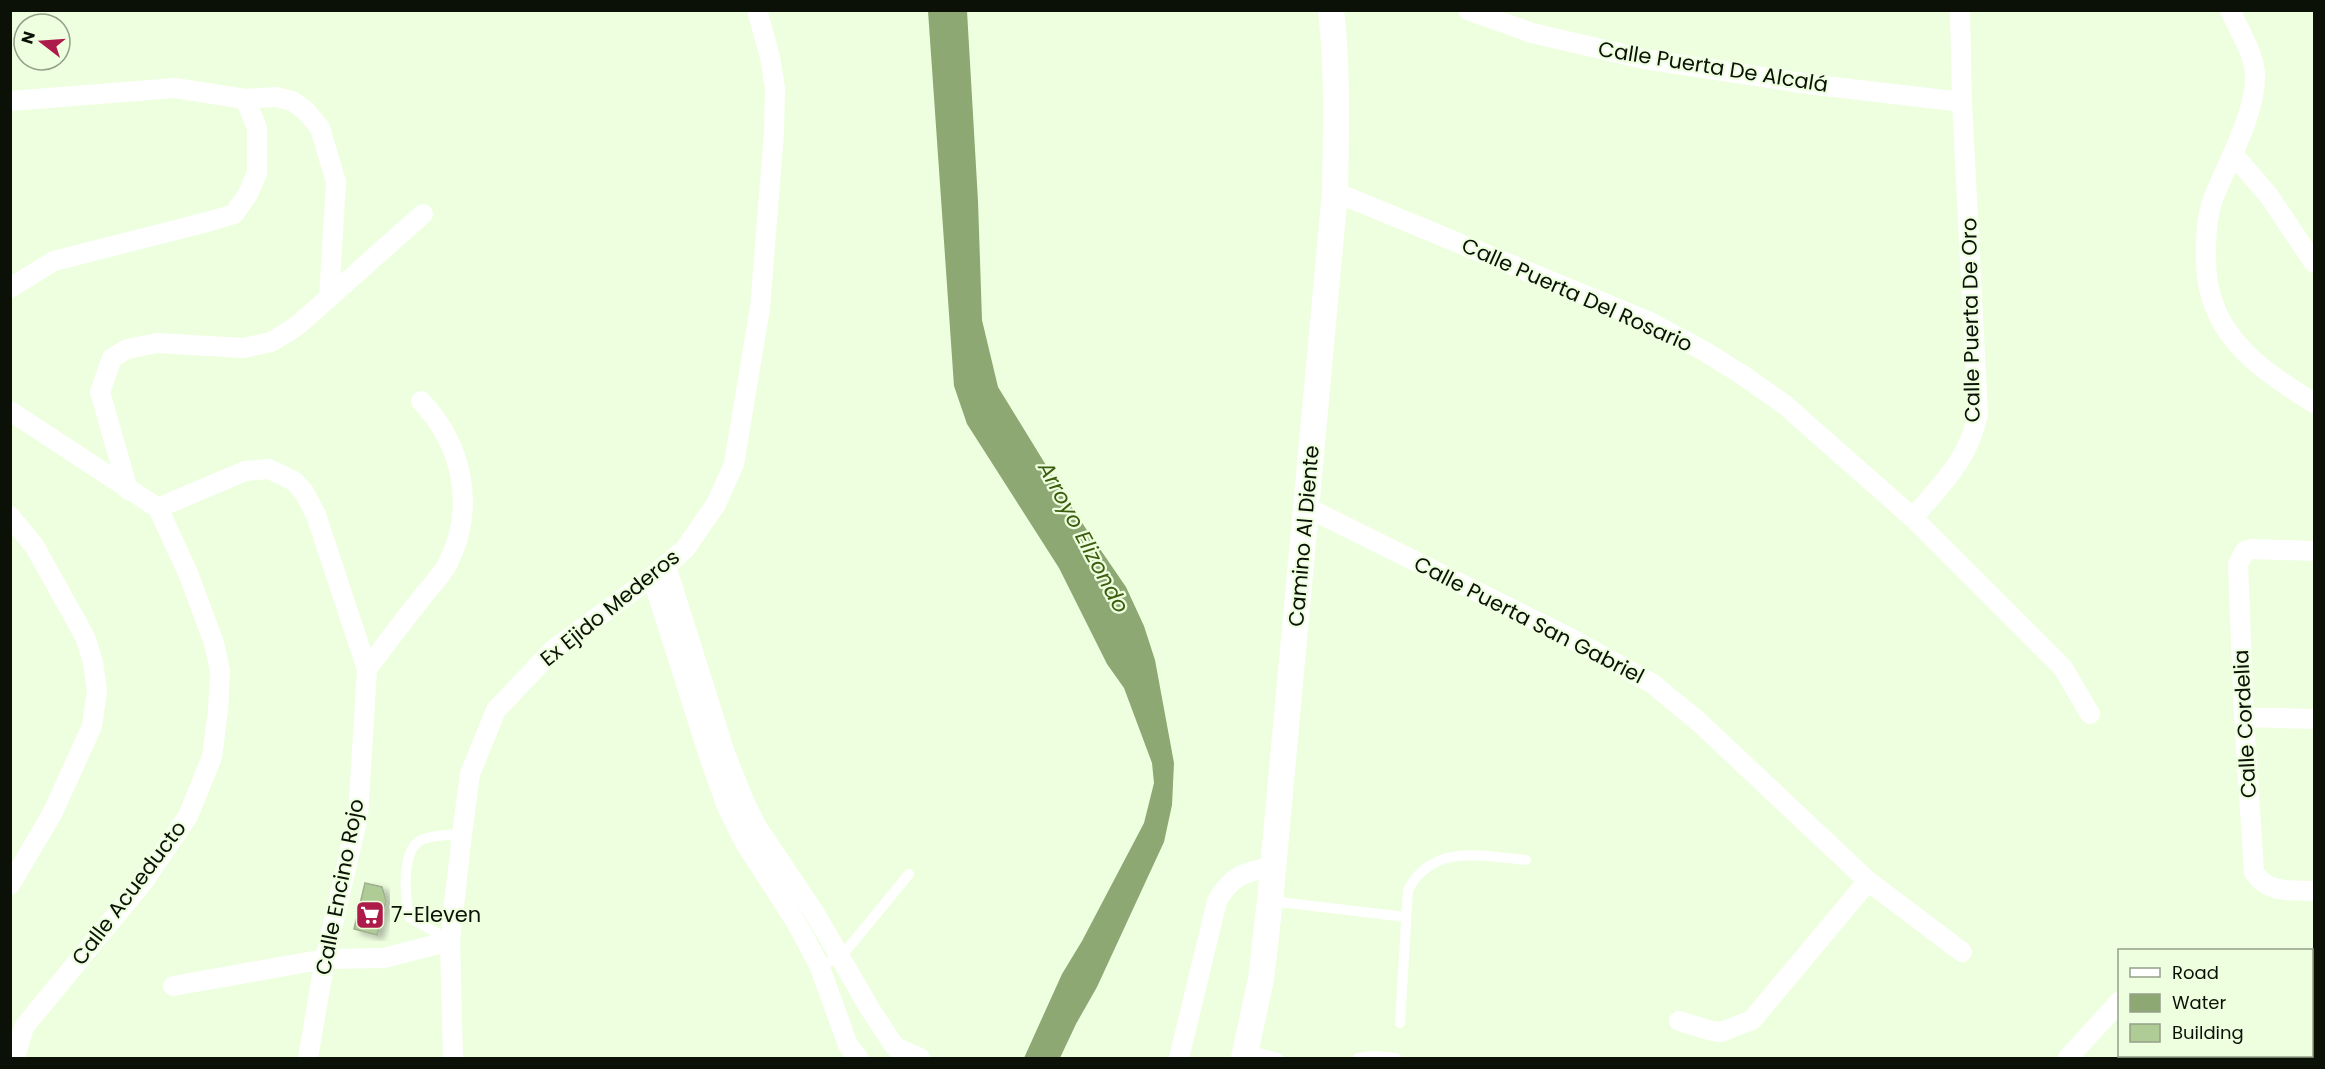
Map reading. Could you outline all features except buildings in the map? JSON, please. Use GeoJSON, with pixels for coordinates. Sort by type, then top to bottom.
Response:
{"type":"FeatureCollection","features":[{"type":"Feature","properties":{"kind":"street","name":"Ex Ejido Mederos"},"geometry":{"type":"LineString","coordinates":[[453,1059],[450,941],[462,834],[470,774],[496,710],[554,649],[659,572],[685,549],[716,504],[734,464],[760,308],[774,133],[775,88],[770,57],[757,10]]}},
{"type":"Feature","properties":{"kind":"street","name":"Camino Al Diente"},"geometry":{"type":"LineString","coordinates":[[1245,1054],[1260,980],[1274,866],[1335,192],[1334,36],[1330,10]]}},
{"type":"Feature","properties":{"kind":"street","name":"Calle Puerta De Alcalá"},"geometry":{"type":"LineString","coordinates":[[1468,10],[1532,33],[1644,59],[1808,84],[1962,102]]}},
{"type":"Feature","properties":{"kind":"street","name":"Calle Puerta De Oro"},"geometry":{"type":"LineString","coordinates":[[1913,518],[1968,449],[1978,414],[1962,102],[1960,10]]}},
{"type":"Feature","properties":{"kind":"street"},"geometry":{"type":"LineString","coordinates":[[2230,10],[2253,62],[2255,79],[2252,103],[2214,197],[2206,230],[2206,270],[2213,302],[2226,329],[2249,355],[2280,382],[2314,403]]}},
{"type":"Feature","properties":{"kind":"street"},"geometry":{"type":"LineString","coordinates":[[10,101],[175,88],[245,99],[276,97],[292,101],[305,110],[320,128],[336,182],[329,298]]}},
{"type":"Feature","properties":{"kind":"street"},"geometry":{"type":"LineString","coordinates":[[10,288],[54,261],[234,214],[248,194],[257,173],[257,128],[245,99]]}},
{"type":"Feature","properties":{"kind":"street"},"geometry":{"type":"LineString","coordinates":[[2233,154],[2269,196],[2314,263]]}},
{"type":"Feature","properties":{"kind":"street","name":"Calle Puerta Del Rosario"},"geometry":{"type":"LineString","coordinates":[[1335,192],[1650,322],[1704,351],[1785,405],[1913,518],[2063,668],[2090,714]]}},
{"type":"Feature","properties":{"kind":"street"},"geometry":{"type":"LineString","coordinates":[[128,490],[100,392],[112,358],[127,349],[157,343],[243,348],[270,342],[297,326],[423,214]]}},
{"type":"Feature","properties":{"kind":"street"},"geometry":{"type":"LineString","coordinates":[[367,669],[448,564],[459,535],[464,508],[460,472],[452,445],[438,420],[421,401]]}},
{"type":"Feature","properties":{"kind":"street"},"geometry":{"type":"LineString","coordinates":[[10,411],[158,508]]}},
{"type":"Feature","properties":{"kind":"street","name":"Calle Encino Rojo"},"geometry":{"type":"LineString","coordinates":[[158,508],[244,471],[269,469],[294,481],[304,492],[316,515],[367,669],[358,816],[325,959],[308,1059]]}},
{"type":"Feature","properties":{"kind":"street","name":"Calle Puerta San Gabriel"},"geometry":{"type":"LineString","coordinates":[[1306,507],[1570,638],[1653,684],[1708,731],[1868,881],[1962,952]]}},
{"type":"Feature","properties":{"kind":"street","name":"Calle Acueducto"},"geometry":{"type":"LineString","coordinates":[[15,1059],[24,1027],[144,881],[188,816],[212,757],[219,711],[220,671],[214,643],[188,573],[158,508]]}},
{"type":"Feature","properties":{"kind":"street"},"geometry":{"type":"LineString","coordinates":[[10,516],[35,547],[85,637],[93,662],[97,691],[92,726],[88,736],[52,814],[10,885]]}},
{"type":"Feature","properties":{"kind":"street","name":"Calle Cordelia"},"geometry":{"type":"LineString","coordinates":[[2314,551],[2251,549],[2245,551],[2238,564],[2244,717],[2254,872],[2266,886],[2277,889],[2314,891]]}},
{"type":"Feature","properties":{"kind":"street"},"geometry":{"type":"LineString","coordinates":[[659,572],[718,756],[727,807],[745,843],[796,922],[819,965],[848,1045],[858,1059]]}},
{"type":"Feature","properties":{"kind":"street"},"geometry":{"type":"LineString","coordinates":[[2244,717],[2314,719]]}},
{"type":"Feature","properties":{"kind":"street"},"geometry":{"type":"LineString","coordinates":[[718,756],[757,827],[814,912],[870,1009],[892,1053],[920,1059]]}},
{"type":"Feature","properties":{"kind":"street"},"geometry":{"type":"LineString","coordinates":[[1179,1059],[1216,900],[1226,885],[1238,875],[1274,866]]}},
{"type":"Feature","properties":{"kind":"street"},"geometry":{"type":"LineString","coordinates":[[1679,1021],[1721,1032],[1752,1020],[1868,881]]}},
{"type":"Feature","properties":{"kind":"street"},"geometry":{"type":"LineString","coordinates":[[173,986],[325,959],[384,958],[450,941]]}},
{"type":"Feature","properties":{"kind":"street"},"geometry":{"type":"LineString","coordinates":[[2068,1059],[2118,1003]]}},
{"type":"Feature","properties":{"kind":"street"},"geometry":{"type":"LineString","coordinates":[[838,1018],[870,1009]]}},
{"type":"Feature","properties":{"kind":"lane"},"geometry":{"type":"LineString","coordinates":[[450,941],[409,917],[407,860],[411,848],[422,839],[462,834]]}},
{"type":"Feature","properties":{"kind":"lane"},"geometry":{"type":"LineString","coordinates":[[1400,1023],[1408,890],[1416,876],[1430,863],[1450,857],[1479,856],[1526,860]]}},
{"type":"Feature","properties":{"kind":"lane"},"geometry":{"type":"LineString","coordinates":[[819,965],[840,958],[909,874]]}},
{"type":"Feature","properties":{"kind":"lane"},"geometry":{"type":"LineString","coordinates":[[1270,901],[1406,917]]}},
{"type":"Feature","properties":{"kind":"lane"},"geometry":{"type":"LineString","coordinates":[[1245,1054],[1278,1059]]}},
{"type":"Feature","properties":{"kind":"lane"},"geometry":{"type":"LineString","coordinates":[[1358,1059],[1374,1056],[1396,1059]]}},
{"type":"Feature","properties":{"kind":"water","name":"Arroyo Elizondo"},"geometry":{"type":"Polygon","coordinates":[[[928,11],[967,11],[982,320],[998,387],[1076,514],[1126,587],[1144,626],[1155,660],[1174,763],[1172,805],[1164,842],[1097,987],[1060,1058],[1024,1058],[1062,974],[1082,941],[1144,823],[1154,783],[1152,763],[1124,688],[1107,664],[1059,568],[967,424],[954,386],[928,11]]]}},
{"type":"Feature","properties":{"kind":"place","name":"7-Eleven"},"geometry":{"type":"Point","coordinates":[370,915]}}]}
